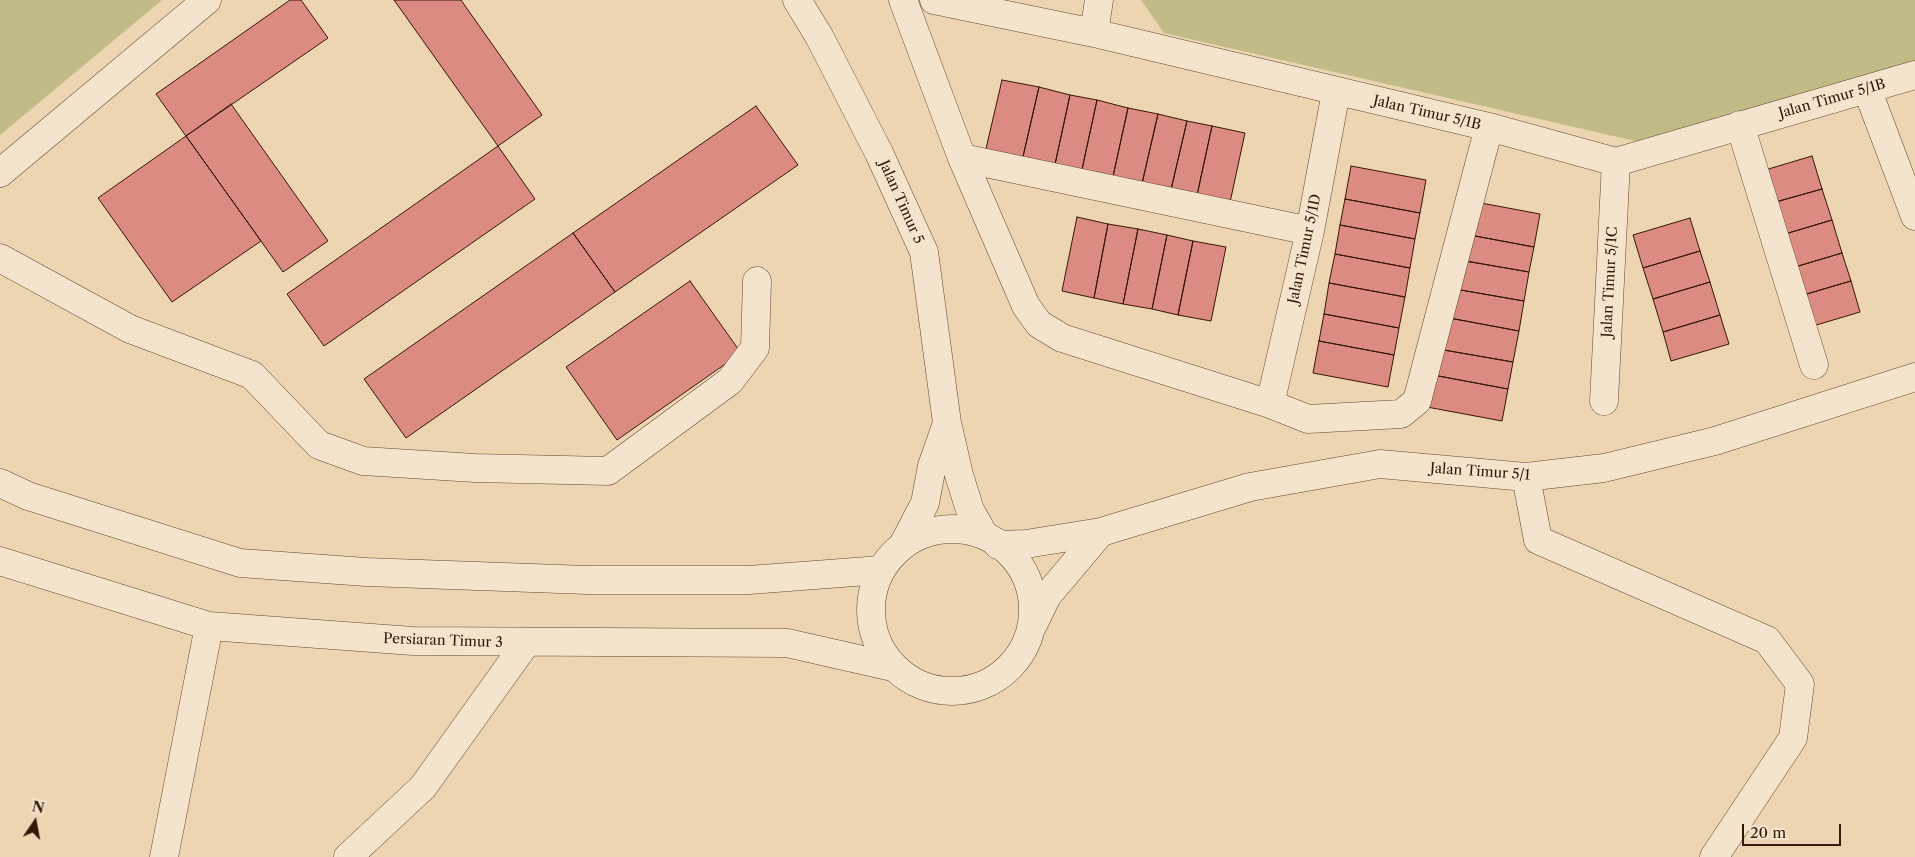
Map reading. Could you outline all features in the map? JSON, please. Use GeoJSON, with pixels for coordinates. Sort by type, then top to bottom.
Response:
{"type":"FeatureCollection","features":[{"type":"Feature","properties":{"kind":"street"},"geometry":{"type":"LineString","coordinates":[[0,173],[207,0]]}},
{"type":"Feature","properties":{"kind":"street","name":"Jalan Timur 5"},"geometry":{"type":"LineString","coordinates":[[797,0],[819,36],[878,152],[924,252],[946,423],[970,510],[991,540]]}},
{"type":"Feature","properties":{"kind":"street"},"geometry":{"type":"LineString","coordinates":[[903,0],[962,158],[1026,306],[1039,324],[1062,338],[1270,404],[1308,419],[1401,414],[1417,401],[1489,127]]}},
{"type":"Feature","properties":{"kind":"street","name":"Jalan Timur 5/1B"},"geometry":{"type":"LineString","coordinates":[[934,0],[1094,33],[1489,127],[1616,162],[1915,75]]}},
{"type":"Feature","properties":{"kind":"street"},"geometry":{"type":"LineString","coordinates":[[1094,33],[1099,0]]}},
{"type":"Feature","properties":{"kind":"street"},"geometry":{"type":"LineString","coordinates":[[1867,89],[1915,216]]}},
{"type":"Feature","properties":{"kind":"street","name":"Jalan Timur 5/1D"},"geometry":{"type":"LineString","coordinates":[[1270,404],[1310,231],[1336,92]]}},
{"type":"Feature","properties":{"kind":"street"},"geometry":{"type":"LineString","coordinates":[[1740,125],[1814,365]]}},
{"type":"Feature","properties":{"kind":"street"},"geometry":{"type":"LineString","coordinates":[[962,158],[1310,231]]}},
{"type":"Feature","properties":{"kind":"street","name":"Jalan Timur 5/1C"},"geometry":{"type":"LineString","coordinates":[[1604,401],[1616,162]]}},
{"type":"Feature","properties":{"kind":"street"},"geometry":{"type":"LineString","coordinates":[[0,258],[130,329],[252,375],[319,445],[363,461],[475,468],[608,471],[730,381],[755,348],[757,281]]}},
{"type":"Feature","properties":{"kind":"street","name":"Jalan Timur 5/1"},"geometry":{"type":"LineString","coordinates":[[991,540],[1026,544],[1101,532],[1250,487],[1380,464],[1526,477],[1604,468],[1715,441],[1915,377]]}},
{"type":"Feature","properties":{"kind":"street","name":"Jalan Timur 5"},"geometry":{"type":"LineString","coordinates":[[903,545],[925,503],[932,466],[946,423]]}},
{"type":"Feature","properties":{"kind":"street"},"geometry":{"type":"LineString","coordinates":[[1526,477],[1538,540],[1767,640],[1800,684],[1793,738],[1714,857]]}},
{"type":"Feature","properties":{"kind":"street"},"geometry":{"type":"LineString","coordinates":[[0,483],[28,496],[240,563],[366,572],[587,580],[749,580],[881,570]]}},
{"type":"Feature","properties":{"kind":"street"},"geometry":{"type":"LineString","coordinates":[[1032,627],[1033,600],[1025,573],[1007,550],[991,540],[956,529],[928,532],[903,545],[881,570],[872,594],[871,620],[878,645],[893,667],[913,682],[937,690],[962,691],[986,684],[1007,670],[1023,651],[1047,596],[1101,532]]}},
{"type":"Feature","properties":{"kind":"street","name":"Persiaran Timur 3"},"geometry":{"type":"LineString","coordinates":[[0,561],[209,626],[413,642],[787,643],[893,667]]}},
{"type":"Feature","properties":{"kind":"street"},"geometry":{"type":"LineString","coordinates":[[164,857],[209,626]]}},
{"type":"Feature","properties":{"kind":"street"},"geometry":{"type":"LineString","coordinates":[[348,857],[423,788],[526,643]]}},
{"type":"Feature","properties":{"kind":"shaded area"},"geometry":{"type":"Polygon","coordinates":[[[0,0],[162,0],[0,135],[0,0]]]}},
{"type":"Feature","properties":{"kind":"shaded area"},"geometry":{"type":"Polygon","coordinates":[[[1141,0],[1915,0],[1915,61],[1644,143],[1164,33],[1141,0]]]}},
{"type":"Feature","properties":{"kind":"building"},"geometry":{"type":"Polygon","coordinates":[[[290,0],[301,0],[328,38],[186,136],[156,94],[290,0]]]}},
{"type":"Feature","properties":{"kind":"building"},"geometry":{"type":"Polygon","coordinates":[[[394,0],[461,0],[542,115],[498,146],[394,0]]]}},
{"type":"Feature","properties":{"kind":"building"},"geometry":{"type":"Polygon","coordinates":[[[1002,80],[1039,87],[1022,161],[985,153],[1002,80]]]}},
{"type":"Feature","properties":{"kind":"building"},"geometry":{"type":"Polygon","coordinates":[[[1039,87],[1070,95],[1054,169],[1022,161],[1039,87]]]}},
{"type":"Feature","properties":{"kind":"building"},"geometry":{"type":"Polygon","coordinates":[[[1070,95],[1097,100],[1081,174],[1054,169],[1070,95]]]}},
{"type":"Feature","properties":{"kind":"building"},"geometry":{"type":"Polygon","coordinates":[[[1097,100],[1128,108],[1112,181],[1081,174],[1097,100]]]}},
{"type":"Feature","properties":{"kind":"building"},"geometry":{"type":"Polygon","coordinates":[[[231,104],[328,241],[283,272],[186,136],[231,104]]]}},
{"type":"Feature","properties":{"kind":"building"},"geometry":{"type":"Polygon","coordinates":[[[756,106],[798,165],[615,292],[573,233],[756,106]]]}},
{"type":"Feature","properties":{"kind":"building"},"geometry":{"type":"Polygon","coordinates":[[[1128,108],[1158,114],[1141,188],[1112,181],[1128,108]]]}},
{"type":"Feature","properties":{"kind":"building"},"geometry":{"type":"Polygon","coordinates":[[[1158,114],[1187,121],[1170,194],[1141,188],[1158,114]]]}},
{"type":"Feature","properties":{"kind":"building"},"geometry":{"type":"Polygon","coordinates":[[[1187,121],[1212,126],[1196,200],[1170,194],[1187,121]]]}},
{"type":"Feature","properties":{"kind":"building"},"geometry":{"type":"Polygon","coordinates":[[[1212,126],[1245,133],[1229,207],[1196,200],[1212,126]]]}},
{"type":"Feature","properties":{"kind":"building"},"geometry":{"type":"Polygon","coordinates":[[[186,136],[261,241],[172,302],[98,198],[186,136]]]}},
{"type":"Feature","properties":{"kind":"building"},"geometry":{"type":"Polygon","coordinates":[[[498,146],[535,199],[324,346],[287,294],[498,146]]]}},
{"type":"Feature","properties":{"kind":"building"},"geometry":{"type":"Polygon","coordinates":[[[1812,156],[1822,189],[1765,205],[1755,173],[1812,156]]]}},
{"type":"Feature","properties":{"kind":"building"},"geometry":{"type":"Polygon","coordinates":[[[1351,166],[1426,180],[1420,213],[1345,199],[1351,166]]]}},
{"type":"Feature","properties":{"kind":"building"},"geometry":{"type":"Polygon","coordinates":[[[1822,189],[1832,220],[1775,237],[1765,205],[1822,189]]]}},
{"type":"Feature","properties":{"kind":"building"},"geometry":{"type":"Polygon","coordinates":[[[1345,199],[1420,213],[1415,239],[1340,225],[1345,199]]]}},
{"type":"Feature","properties":{"kind":"building"},"geometry":{"type":"Polygon","coordinates":[[[1465,200],[1540,214],[1534,247],[1459,233],[1465,200]]]}},
{"type":"Feature","properties":{"kind":"building"},"geometry":{"type":"Polygon","coordinates":[[[1077,217],[1108,224],[1094,298],[1062,291],[1077,217]]]}},
{"type":"Feature","properties":{"kind":"building"},"geometry":{"type":"Polygon","coordinates":[[[1690,218],[1700,251],[1643,268],[1633,235],[1690,218]]]}},
{"type":"Feature","properties":{"kind":"building"},"geometry":{"type":"Polygon","coordinates":[[[1832,220],[1842,253],[1785,270],[1775,237],[1832,220]]]}},
{"type":"Feature","properties":{"kind":"building"},"geometry":{"type":"Polygon","coordinates":[[[1108,224],[1138,229],[1123,304],[1094,298],[1108,224]]]}},
{"type":"Feature","properties":{"kind":"building"},"geometry":{"type":"Polygon","coordinates":[[[1340,225],[1415,239],[1410,268],[1335,254],[1340,225]]]}},
{"type":"Feature","properties":{"kind":"building"},"geometry":{"type":"Polygon","coordinates":[[[1138,229],[1167,235],[1152,309],[1123,304],[1138,229]]]}},
{"type":"Feature","properties":{"kind":"building"},"geometry":{"type":"Polygon","coordinates":[[[573,233],[615,292],[406,438],[364,379],[573,233]]]}},
{"type":"Feature","properties":{"kind":"building"},"geometry":{"type":"Polygon","coordinates":[[[1459,233],[1534,247],[1529,272],[1454,259],[1459,233]]]}},
{"type":"Feature","properties":{"kind":"building"},"geometry":{"type":"Polygon","coordinates":[[[1167,235],[1193,241],[1178,315],[1152,309],[1167,235]]]}},
{"type":"Feature","properties":{"kind":"building"},"geometry":{"type":"Polygon","coordinates":[[[1193,241],[1226,247],[1211,321],[1178,315],[1193,241]]]}},
{"type":"Feature","properties":{"kind":"building"},"geometry":{"type":"Polygon","coordinates":[[[1700,251],[1710,282],[1653,299],[1643,268],[1700,251]]]}},
{"type":"Feature","properties":{"kind":"building"},"geometry":{"type":"Polygon","coordinates":[[[1842,253],[1851,281],[1793,298],[1785,270],[1842,253]]]}},
{"type":"Feature","properties":{"kind":"building"},"geometry":{"type":"Polygon","coordinates":[[[1335,254],[1410,268],[1405,297],[1329,283],[1335,254]]]}},
{"type":"Feature","properties":{"kind":"building"},"geometry":{"type":"Polygon","coordinates":[[[1454,259],[1529,272],[1524,301],[1449,288],[1454,259]]]}},
{"type":"Feature","properties":{"kind":"building"},"geometry":{"type":"Polygon","coordinates":[[[690,281],[741,353],[617,440],[566,367],[690,281]]]}},
{"type":"Feature","properties":{"kind":"building"},"geometry":{"type":"Polygon","coordinates":[[[1851,281],[1860,312],[1803,329],[1793,298],[1851,281]]]}},
{"type":"Feature","properties":{"kind":"building"},"geometry":{"type":"Polygon","coordinates":[[[1710,282],[1720,315],[1663,332],[1653,299],[1710,282]]]}},
{"type":"Feature","properties":{"kind":"building"},"geometry":{"type":"Polygon","coordinates":[[[1329,283],[1405,297],[1399,328],[1324,314],[1329,283]]]}},
{"type":"Feature","properties":{"kind":"building"},"geometry":{"type":"Polygon","coordinates":[[[1449,288],[1524,301],[1519,331],[1444,317],[1449,288]]]}},
{"type":"Feature","properties":{"kind":"building"},"geometry":{"type":"Polygon","coordinates":[[[1324,314],[1399,328],[1394,355],[1319,341],[1324,314]]]}},
{"type":"Feature","properties":{"kind":"building"},"geometry":{"type":"Polygon","coordinates":[[[1720,315],[1729,344],[1671,361],[1663,332],[1720,315]]]}},
{"type":"Feature","properties":{"kind":"building"},"geometry":{"type":"Polygon","coordinates":[[[1444,317],[1519,331],[1513,362],[1438,349],[1444,317]]]}},
{"type":"Feature","properties":{"kind":"building"},"geometry":{"type":"Polygon","coordinates":[[[1319,341],[1394,355],[1388,387],[1313,373],[1319,341]]]}},
{"type":"Feature","properties":{"kind":"building"},"geometry":{"type":"Polygon","coordinates":[[[1438,349],[1513,362],[1508,389],[1433,375],[1438,349]]]}},
{"type":"Feature","properties":{"kind":"building"},"geometry":{"type":"Polygon","coordinates":[[[1433,375],[1508,389],[1502,421],[1427,407],[1433,375]]]}}]}
